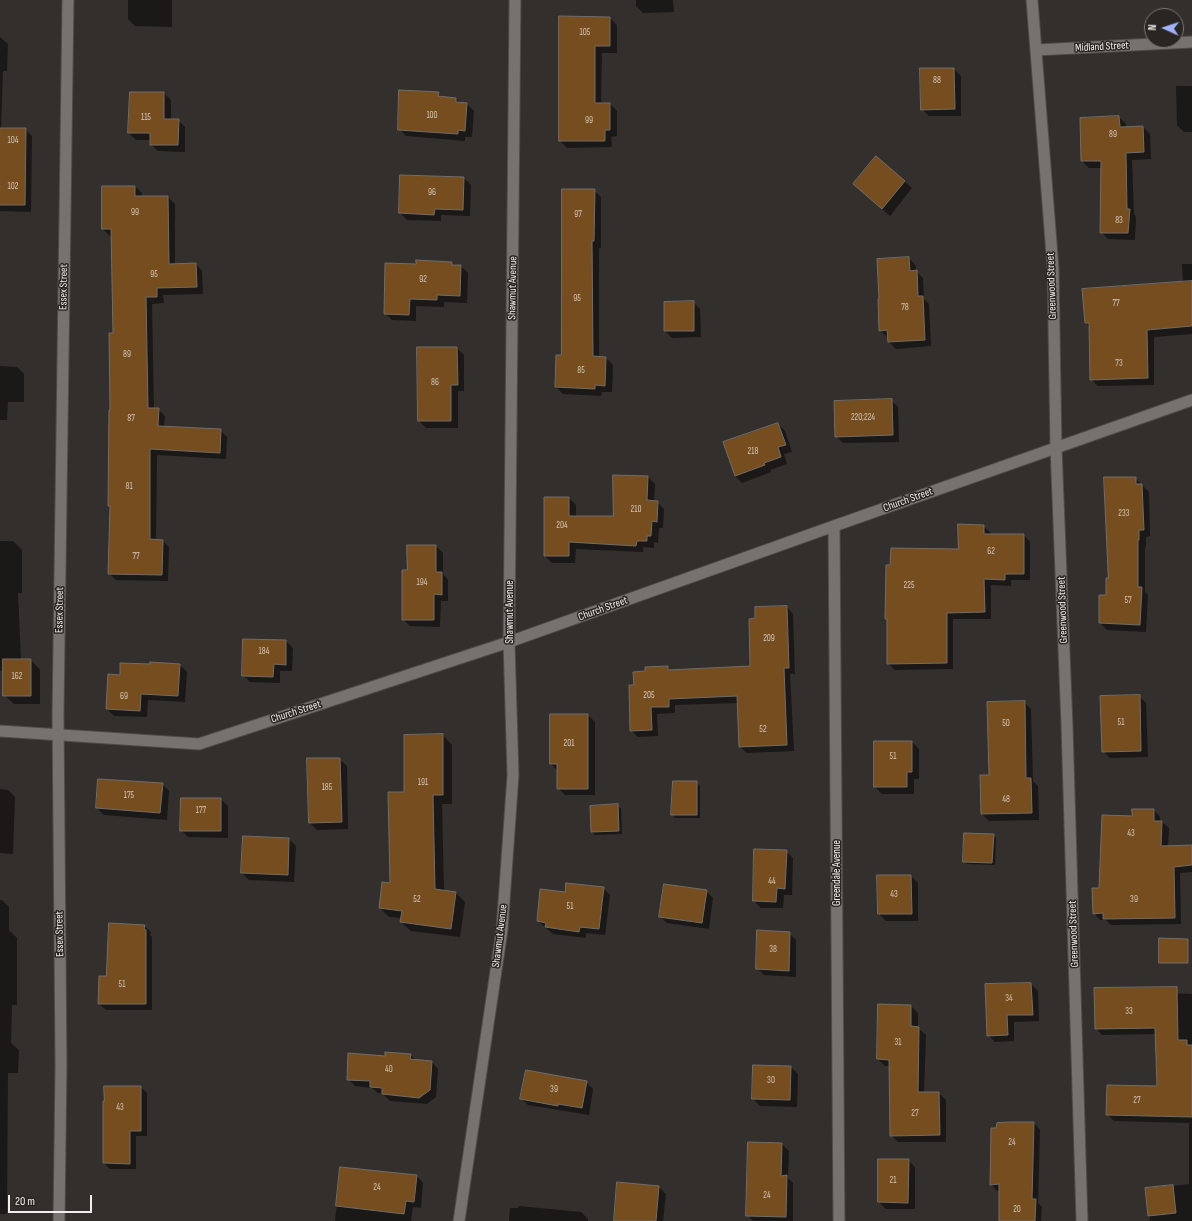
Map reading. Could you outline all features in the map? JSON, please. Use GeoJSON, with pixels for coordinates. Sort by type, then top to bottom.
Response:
{"type":"FeatureCollection","features":[{"type":"Feature","properties":{"kind":"street","name":"Essex Street"},"geometry":{"type":"LineString","coordinates":[[59,1221],[61,1065],[58,735],[68,0]]}},
{"type":"Feature","properties":{"kind":"street","name":"Shawmut Avenue"},"geometry":{"type":"LineString","coordinates":[[459,1221],[502,930],[513,775],[509,642],[515,0]]}},
{"type":"Feature","properties":{"kind":"street","name":"Greenwood Street"},"geometry":{"type":"LineString","coordinates":[[1032,0],[1053,268],[1056,447],[1067,734],[1082,1221]]}},
{"type":"Feature","properties":{"kind":"street","name":"Midland Street"},"geometry":{"type":"LineString","coordinates":[[1036,50],[1192,42]]}},
{"type":"Feature","properties":{"kind":"street","name":"Church Street"},"geometry":{"type":"LineString","coordinates":[[0,731],[199,744],[509,642],[1192,400]]}},
{"type":"Feature","properties":{"kind":"street","name":"Greendale Avenue"},"geometry":{"type":"LineString","coordinates":[[834,526],[839,1221]]}},
{"type":"Feature","properties":{"kind":"building"},"geometry":{"type":"Polygon","coordinates":[[[559,16],[610,17],[610,46],[595,46],[595,103],[610,103],[610,130],[605,130],[605,141],[559,141],[559,16]]]}},
{"type":"Feature","properties":{"kind":"building"},"geometry":{"type":"Polygon","coordinates":[[[920,68],[954,68],[955,109],[921,110],[920,68]]]}},
{"type":"Feature","properties":{"kind":"building"},"geometry":{"type":"Polygon","coordinates":[[[399,90],[439,92],[438,96],[456,98],[456,102],[467,103],[465,131],[458,130],[458,134],[398,130],[399,90]]]}},
{"type":"Feature","properties":{"kind":"building"},"geometry":{"type":"Polygon","coordinates":[[[130,92],[164,92],[164,119],[179,119],[178,145],[150,145],[150,133],[128,133],[130,92]]]}},
{"type":"Feature","properties":{"kind":"building"},"geometry":{"type":"Polygon","coordinates":[[[1119,116],[1120,127],[1143,126],[1144,152],[1126,153],[1127,209],[1130,209],[1128,233],[1100,233],[1101,161],[1081,161],[1080,118],[1119,116]]]}},
{"type":"Feature","properties":{"kind":"building"},"geometry":{"type":"Polygon","coordinates":[[[0,128],[26,128],[25,205],[0,205],[0,128]]]}},
{"type":"Feature","properties":{"kind":"building"},"geometry":{"type":"Polygon","coordinates":[[[876,156],[905,181],[882,209],[853,184],[876,156]]]}},
{"type":"Feature","properties":{"kind":"building"},"geometry":{"type":"Polygon","coordinates":[[[400,175],[464,177],[463,210],[435,209],[434,215],[399,213],[400,175]]]}},
{"type":"Feature","properties":{"kind":"building"},"geometry":{"type":"Polygon","coordinates":[[[102,186],[135,186],[135,196],[168,196],[169,264],[196,263],[197,287],[157,288],[157,297],[146,297],[148,408],[159,408],[158,426],[221,429],[220,453],[150,449],[150,539],[163,540],[162,575],[108,574],[110,506],[108,506],[110,410],[109,333],[113,333],[111,229],[102,229],[102,186]]]}},
{"type":"Feature","properties":{"kind":"building"},"geometry":{"type":"Polygon","coordinates":[[[562,189],[595,189],[594,241],[592,241],[593,356],[606,357],[605,386],[595,385],[595,389],[555,387],[556,355],[561,355],[562,189]]]}},
{"type":"Feature","properties":{"kind":"building"},"geometry":{"type":"Polygon","coordinates":[[[909,257],[910,271],[917,270],[918,296],[923,296],[925,340],[888,342],[887,330],[879,331],[877,259],[909,257]]]}},
{"type":"Feature","properties":{"kind":"building"},"geometry":{"type":"Polygon","coordinates":[[[416,260],[452,262],[452,265],[461,265],[460,296],[437,295],[437,300],[410,299],[409,315],[384,314],[385,263],[416,264],[416,260]]]}},
{"type":"Feature","properties":{"kind":"building"},"geometry":{"type":"Polygon","coordinates":[[[1192,281],[1192,326],[1147,330],[1148,378],[1090,380],[1089,323],[1085,323],[1082,289],[1192,281]]]}},
{"type":"Feature","properties":{"kind":"building"},"geometry":{"type":"Polygon","coordinates":[[[694,301],[694,331],[664,331],[664,302],[694,301]]]}},
{"type":"Feature","properties":{"kind":"building"},"geometry":{"type":"Polygon","coordinates":[[[417,347],[457,347],[458,385],[451,385],[451,421],[418,421],[417,347]]]}},
{"type":"Feature","properties":{"kind":"building"},"geometry":{"type":"Polygon","coordinates":[[[892,399],[893,435],[835,437],[834,401],[892,399]]]}},
{"type":"Feature","properties":{"kind":"building"},"geometry":{"type":"Polygon","coordinates":[[[778,423],[786,445],[778,447],[781,457],[764,463],[765,465],[735,476],[723,442],[778,423]]]}},
{"type":"Feature","properties":{"kind":"building"},"geometry":{"type":"Polygon","coordinates":[[[613,475],[648,476],[647,500],[658,501],[657,522],[652,521],[651,536],[647,536],[647,541],[637,541],[636,546],[569,542],[569,556],[544,556],[544,497],[569,497],[569,516],[613,516],[613,475]]]}},
{"type":"Feature","properties":{"kind":"building"},"geometry":{"type":"Polygon","coordinates":[[[1104,477],[1136,477],[1136,484],[1142,484],[1144,530],[1139,530],[1138,540],[1138,587],[1142,587],[1140,625],[1099,623],[1099,595],[1106,595],[1106,578],[1108,578],[1104,477]]]}},
{"type":"Feature","properties":{"kind":"building"},"geometry":{"type":"Polygon","coordinates":[[[958,524],[984,525],[984,534],[1024,534],[1024,574],[1005,574],[1005,580],[984,579],[985,612],[947,613],[947,663],[887,664],[887,619],[885,619],[886,565],[890,565],[891,548],[958,549],[958,524]]]}},
{"type":"Feature","properties":{"kind":"building"},"geometry":{"type":"Polygon","coordinates":[[[407,545],[436,545],[436,572],[442,572],[442,595],[434,594],[434,620],[402,620],[402,570],[407,570],[407,545]]]}},
{"type":"Feature","properties":{"kind":"building"},"geometry":{"type":"Polygon","coordinates":[[[787,606],[789,668],[784,668],[787,745],[739,747],[737,696],[669,699],[669,707],[651,707],[652,730],[630,731],[629,685],[634,685],[633,672],[645,671],[645,667],[668,666],[668,670],[750,666],[749,619],[755,618],[755,607],[787,606]]]}},
{"type":"Feature","properties":{"kind":"building"},"geometry":{"type":"Polygon","coordinates":[[[243,639],[286,640],[286,665],[274,664],[273,677],[242,676],[243,639]]]}},
{"type":"Feature","properties":{"kind":"building"},"geometry":{"type":"Polygon","coordinates":[[[3,659],[31,659],[31,696],[3,696],[3,659]]]}},
{"type":"Feature","properties":{"kind":"building"},"geometry":{"type":"Polygon","coordinates":[[[150,662],[180,664],[178,696],[141,694],[140,711],[106,709],[108,674],[120,675],[120,663],[150,664],[150,662]]]}},
{"type":"Feature","properties":{"kind":"building"},"geometry":{"type":"Polygon","coordinates":[[[1140,695],[1141,751],[1102,752],[1100,696],[1140,695]]]}},
{"type":"Feature","properties":{"kind":"building"},"geometry":{"type":"Polygon","coordinates":[[[1025,701],[1026,778],[1031,778],[1032,813],[981,814],[980,775],[989,775],[987,702],[1025,701]]]}},
{"type":"Feature","properties":{"kind":"building"},"geometry":{"type":"Polygon","coordinates":[[[550,714],[588,714],[588,789],[557,789],[557,764],[550,764],[550,714]]]}},
{"type":"Feature","properties":{"kind":"building"},"geometry":{"type":"Polygon","coordinates":[[[443,734],[443,795],[433,795],[435,889],[456,892],[451,929],[400,922],[402,911],[379,908],[382,882],[390,883],[388,792],[404,792],[404,735],[443,734]]]}},
{"type":"Feature","properties":{"kind":"building"},"geometry":{"type":"Polygon","coordinates":[[[874,741],[912,741],[912,772],[907,772],[907,787],[874,787],[874,741]]]}},
{"type":"Feature","properties":{"kind":"building"},"geometry":{"type":"Polygon","coordinates":[[[307,758],[340,758],[342,822],[309,823],[307,758]]]}},
{"type":"Feature","properties":{"kind":"building"},"geometry":{"type":"Polygon","coordinates":[[[98,779],[163,783],[160,813],[96,808],[98,779]]]}},
{"type":"Feature","properties":{"kind":"building"},"geometry":{"type":"Polygon","coordinates":[[[673,781],[697,781],[697,815],[671,815],[673,781]]]}},
{"type":"Feature","properties":{"kind":"building"},"geometry":{"type":"Polygon","coordinates":[[[181,798],[221,798],[221,831],[180,831],[181,798]]]}},
{"type":"Feature","properties":{"kind":"building"},"geometry":{"type":"Polygon","coordinates":[[[618,804],[619,831],[591,832],[590,806],[618,804]]]}},
{"type":"Feature","properties":{"kind":"building"},"geometry":{"type":"Polygon","coordinates":[[[1132,809],[1154,809],[1154,821],[1162,821],[1161,846],[1192,845],[1192,865],[1174,867],[1175,918],[1103,919],[1103,913],[1093,914],[1092,888],[1099,888],[1102,815],[1132,816],[1132,809]]]}},
{"type":"Feature","properties":{"kind":"building"},"geometry":{"type":"Polygon","coordinates":[[[964,833],[994,834],[992,863],[963,862],[964,833]]]}},
{"type":"Feature","properties":{"kind":"building"},"geometry":{"type":"Polygon","coordinates":[[[243,836],[289,838],[288,875],[241,873],[243,836]]]}},
{"type":"Feature","properties":{"kind":"building"},"geometry":{"type":"Polygon","coordinates":[[[754,849],[787,850],[785,889],[777,888],[776,902],[753,901],[754,849]]]}},
{"type":"Feature","properties":{"kind":"building"},"geometry":{"type":"Polygon","coordinates":[[[877,875],[911,875],[912,914],[878,914],[877,875]]]}},
{"type":"Feature","properties":{"kind":"building"},"geometry":{"type":"Polygon","coordinates":[[[566,883],[604,887],[599,929],[580,927],[579,932],[545,927],[546,923],[537,921],[540,889],[565,892],[566,883]]]}},
{"type":"Feature","properties":{"kind":"building"},"geometry":{"type":"Polygon","coordinates":[[[664,884],[707,890],[702,923],[659,917],[664,884]]]}},
{"type":"Feature","properties":{"kind":"building"},"geometry":{"type":"Polygon","coordinates":[[[109,923],[145,925],[146,1004],[98,1004],[99,976],[106,976],[109,923]]]}},
{"type":"Feature","properties":{"kind":"building"},"geometry":{"type":"Polygon","coordinates":[[[757,930],[790,932],[789,971],[756,969],[757,930]]]}},
{"type":"Feature","properties":{"kind":"building"},"geometry":{"type":"Polygon","coordinates":[[[1159,938],[1188,939],[1188,963],[1159,963],[1159,938]]]}},
{"type":"Feature","properties":{"kind":"building"},"geometry":{"type":"Polygon","coordinates":[[[1031,983],[1033,1015],[1007,1015],[1008,1035],[987,1036],[985,984],[1031,983]]]}},
{"type":"Feature","properties":{"kind":"building"},"geometry":{"type":"Polygon","coordinates":[[[1177,987],[1178,1040],[1187,1040],[1187,1045],[1192,1045],[1192,1117],[1106,1115],[1107,1085],[1157,1086],[1155,1028],[1095,1029],[1094,988],[1177,987]]]}},
{"type":"Feature","properties":{"kind":"building"},"geometry":{"type":"Polygon","coordinates":[[[878,1004],[911,1005],[911,1026],[919,1027],[918,1092],[939,1092],[940,1135],[890,1136],[889,1060],[877,1059],[878,1004]]]}},
{"type":"Feature","properties":{"kind":"building"},"geometry":{"type":"Polygon","coordinates":[[[385,1052],[411,1054],[410,1059],[432,1061],[430,1090],[419,1098],[382,1094],[382,1088],[370,1087],[370,1081],[347,1080],[348,1053],[385,1056],[385,1052]]]}},
{"type":"Feature","properties":{"kind":"building"},"geometry":{"type":"Polygon","coordinates":[[[753,1065],[791,1066],[790,1100],[752,1099],[753,1065]]]}},
{"type":"Feature","properties":{"kind":"building"},"geometry":{"type":"Polygon","coordinates":[[[526,1070],[587,1081],[582,1108],[558,1104],[558,1106],[520,1099],[526,1070]]]}},
{"type":"Feature","properties":{"kind":"building"},"geometry":{"type":"Polygon","coordinates":[[[104,1086],[141,1086],[141,1131],[130,1131],[130,1164],[103,1163],[104,1086]]]}},
{"type":"Feature","properties":{"kind":"building"},"geometry":{"type":"Polygon","coordinates":[[[1034,1122],[1032,1199],[1036,1199],[1035,1221],[999,1221],[999,1184],[990,1185],[991,1128],[996,1128],[997,1123],[1034,1122]]]}},
{"type":"Feature","properties":{"kind":"building"},"geometry":{"type":"Polygon","coordinates":[[[748,1142],[782,1143],[781,1176],[787,1175],[786,1217],[746,1216],[748,1142]]]}},
{"type":"Feature","properties":{"kind":"building"},"geometry":{"type":"Polygon","coordinates":[[[878,1159],[909,1159],[908,1203],[878,1202],[878,1159]]]}},
{"type":"Feature","properties":{"kind":"building"},"geometry":{"type":"Polygon","coordinates":[[[340,1167],[417,1175],[414,1202],[406,1201],[404,1214],[336,1206],[340,1167]]]}},
{"type":"Feature","properties":{"kind":"building"},"geometry":{"type":"Polygon","coordinates":[[[617,1182],[659,1186],[656,1221],[614,1221],[617,1182]]]}},
{"type":"Feature","properties":{"kind":"building"},"geometry":{"type":"Polygon","coordinates":[[[1173,1185],[1176,1213],[1148,1216],[1145,1188],[1173,1185]]]}}]}
